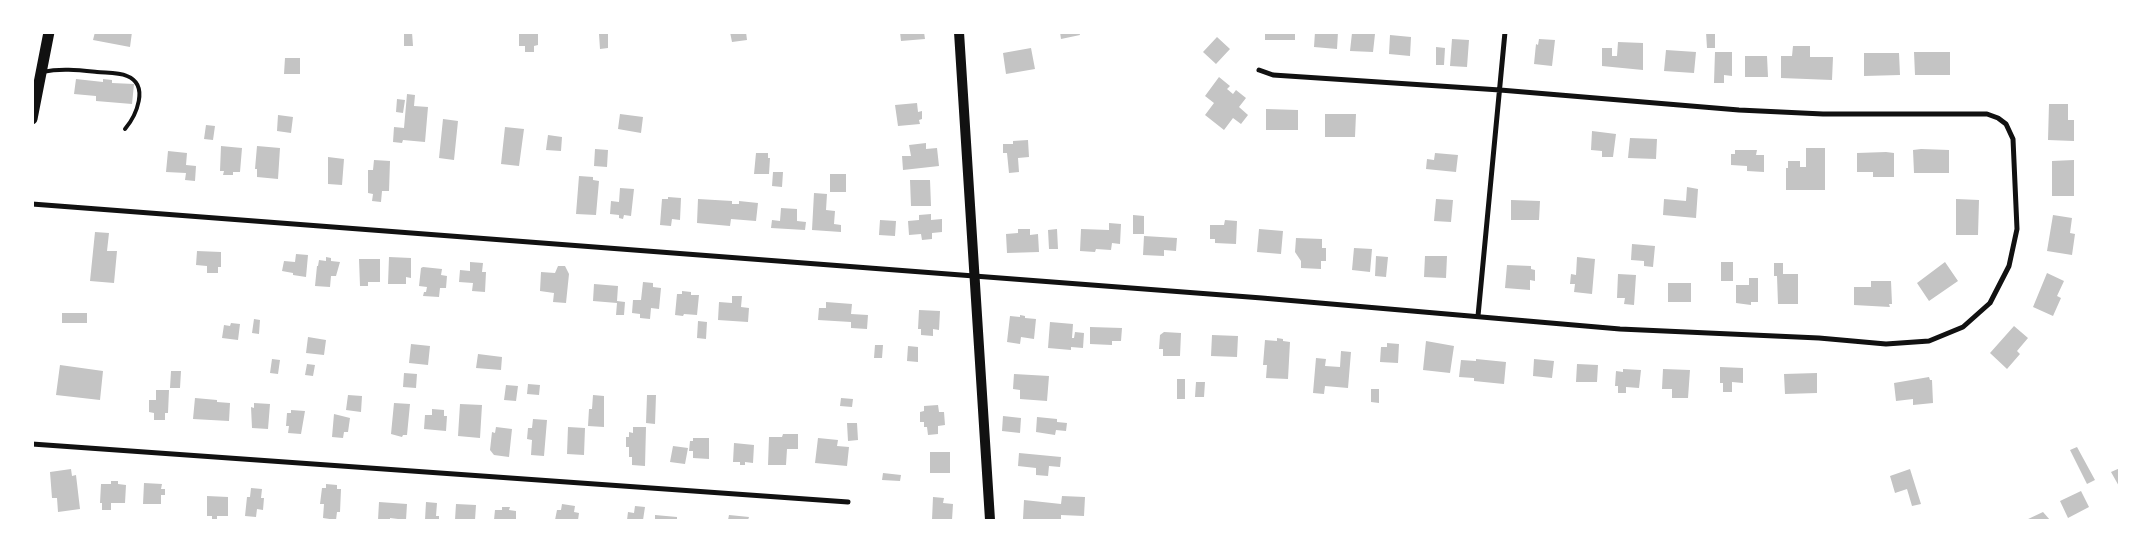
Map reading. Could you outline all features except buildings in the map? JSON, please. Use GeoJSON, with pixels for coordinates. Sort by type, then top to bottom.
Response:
{"type":"FeatureCollection","features":[{"type":"Feature","properties":{"kind":"main road"},"geometry":{"type":"LineString","coordinates":[[32,118],[49,32]]}},
{"type":"Feature","properties":{"kind":"main road"},"geometry":{"type":"LineString","coordinates":[[959,32],[990,520]]}},
{"type":"Feature","properties":{"kind":"street"},"geometry":{"type":"LineString","coordinates":[[1478,316],[1505,32]]}},
{"type":"Feature","properties":{"kind":"street"},"geometry":{"type":"LineString","coordinates":[[32,204],[1478,316],[1620,329],[1819,338],[1886,344],[1929,341],[1963,326],[1990,303],[2009,266],[2017,229],[2015,151],[2013,139],[2006,124],[1998,118],[1987,114],[1823,114],[1739,110],[1274,74],[1260,70]]}},
{"type":"Feature","properties":{"kind":"street"},"geometry":{"type":"LineString","coordinates":[[32,444],[848,502]]}},
{"type":"Feature","properties":{"kind":"lane"},"geometry":{"type":"LineString","coordinates":[[41,72],[56,69],[74,69],[128,76],[136,82],[139,89],[137,109],[125,129]]}}]}
